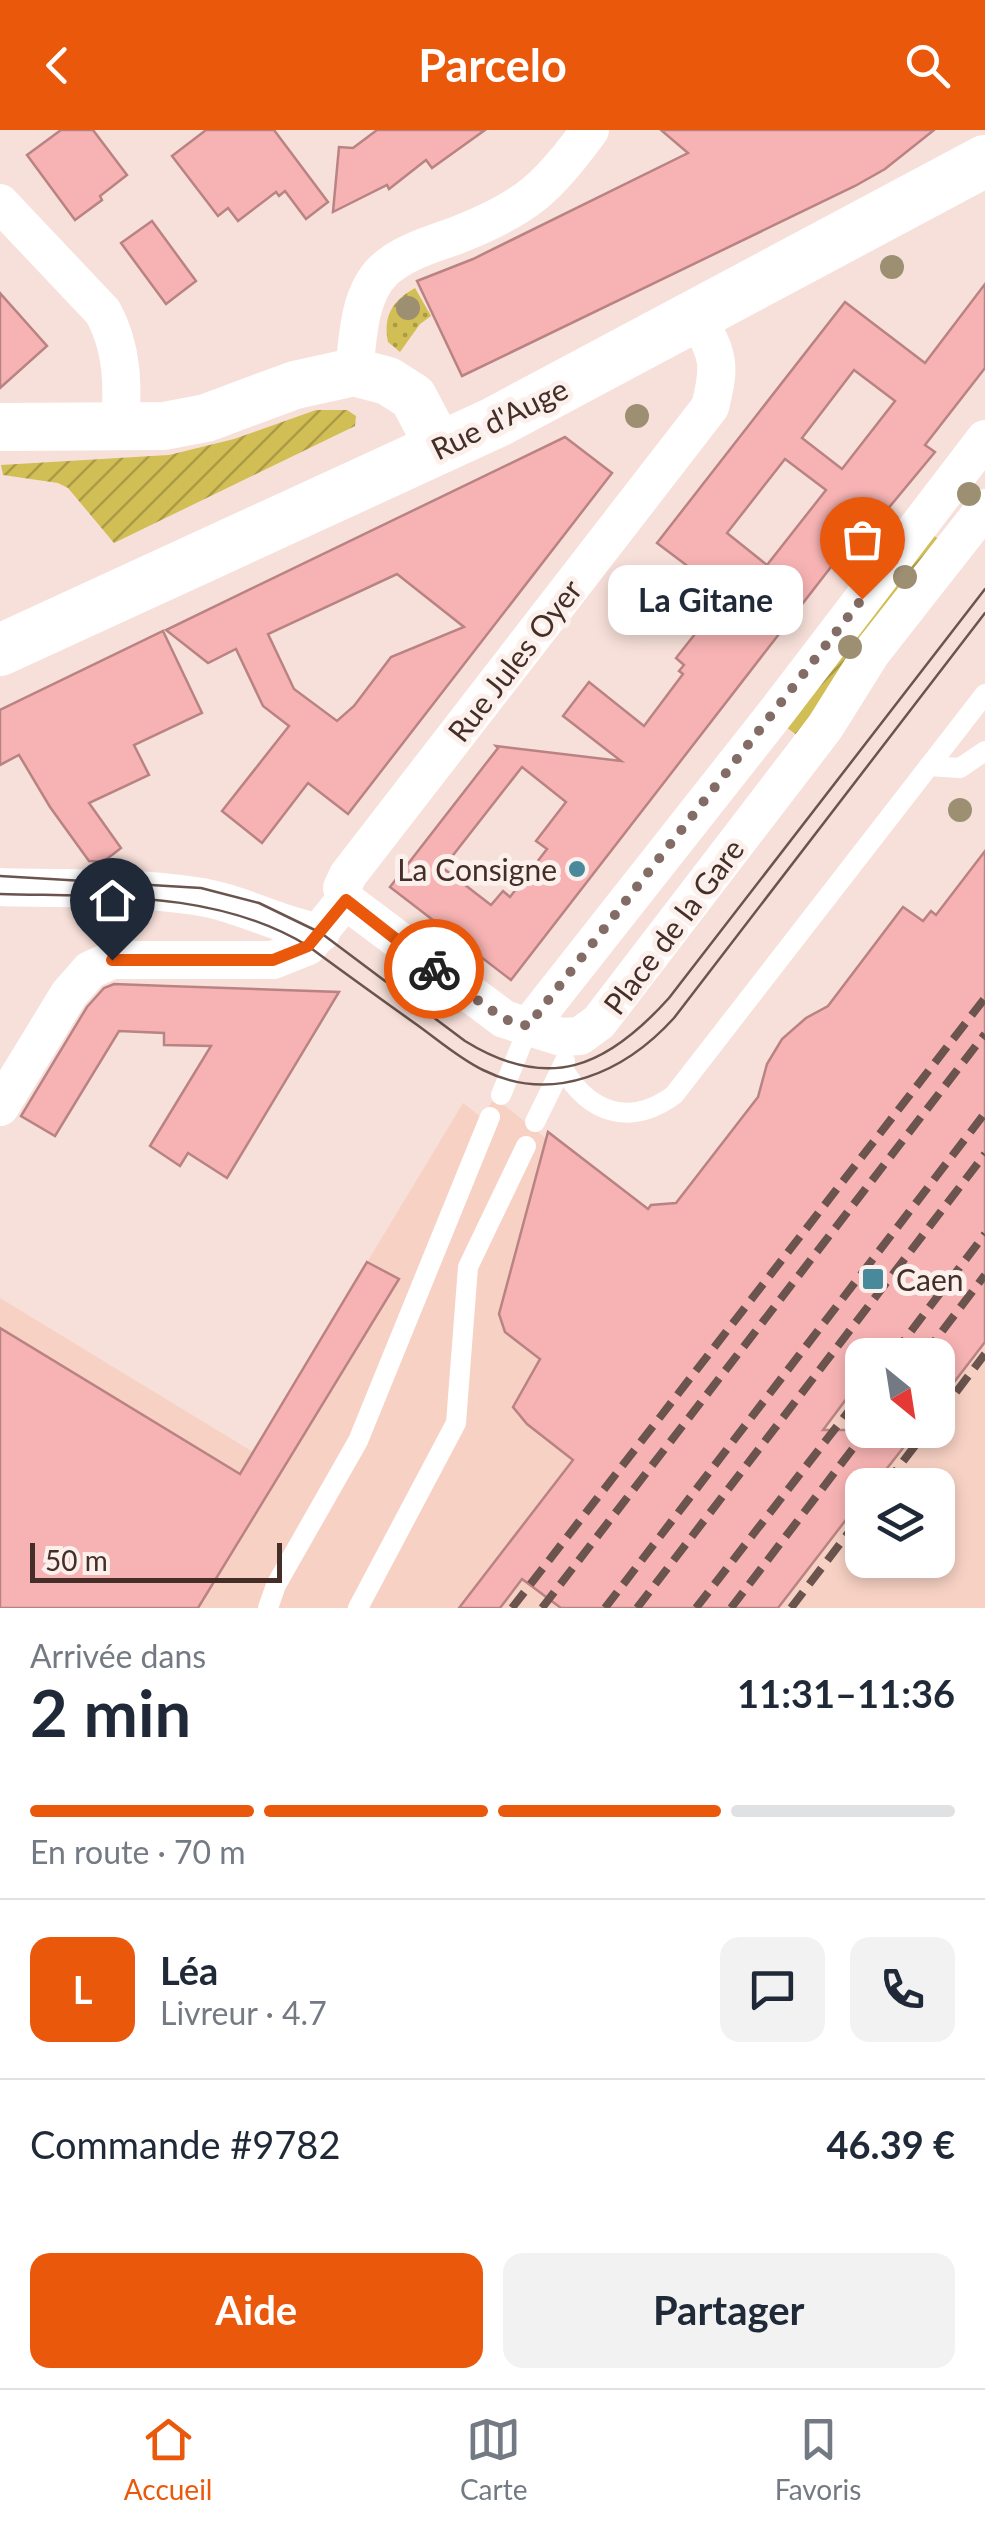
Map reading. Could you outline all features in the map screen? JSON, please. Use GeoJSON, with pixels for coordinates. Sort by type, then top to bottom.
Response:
{"type":"FeatureCollection","features":[{"type":"Feature","properties":{"kind":"main road","name":"Rue d'Auge"},"geometry":{"type":"LineString","coordinates":[[0,650],[496,422],[985,162]]}},
{"type":"Feature","properties":{"kind":"street"},"geometry":{"type":"LineString","coordinates":[[354,372],[361,318],[368,295],[383,272],[409,253],[516,209],[561,170],[590,130]]}},
{"type":"Feature","properties":{"kind":"street"},"geometry":{"type":"LineString","coordinates":[[0,203],[102,312],[114,331],[121,370],[120,427]]}},
{"type":"Feature","properties":{"kind":"street","name":"Rue Jules Oyer"},"geometry":{"type":"LineString","coordinates":[[321,932],[346,900],[342,888],[348,875],[710,407],[718,361],[696,314]]}},
{"type":"Feature","properties":{"kind":"street"},"geometry":{"type":"LineString","coordinates":[[2,423],[164,426],[206,418],[295,385],[354,372],[388,381],[413,397],[440,448]]}},
{"type":"Feature","properties":{"kind":"street","name":"Place de la Gare"},"geometry":{"type":"LineString","coordinates":[[985,439],[778,710],[528,1026],[562,1037],[571,1052],[599,1022],[825,728],[872,652],[985,508]]}},
{"type":"Feature","properties":{"kind":"street"},"geometry":{"type":"LineString","coordinates":[[0,887],[196,896],[243,906],[298,929],[321,932]]}},
{"type":"Feature","properties":{"kind":"street"},"geometry":{"type":"LineString","coordinates":[[346,900],[482,1006],[504,1019],[528,1026]]}},
{"type":"Feature","properties":{"kind":"street"},"geometry":{"type":"LineString","coordinates":[[0,1107],[69,994],[90,970],[112,960],[273,960],[308,946],[321,932]]}},
{"type":"Feature","properties":{"kind":"lane"},"geometry":{"type":"LineString","coordinates":[[571,1052],[570,1083],[589,1098],[628,1115],[660,1105],[674,1095],[985,694]]}},
{"type":"Feature","properties":{"kind":"lane"},"geometry":{"type":"LineString","coordinates":[[929,766],[960,768],[985,751]]}},
{"type":"Feature","properties":{"kind":"lane"},"geometry":{"type":"LineString","coordinates":[[502,1095],[528,1026]]}},
{"type":"Feature","properties":{"kind":"lane"},"geometry":{"type":"LineString","coordinates":[[536,1122],[571,1052]]}},
{"type":"Feature","properties":{"kind":"lane"},"geometry":{"type":"LineString","coordinates":[[268,1608],[276,1585],[340,1477],[364,1427],[490,1117]]}},
{"type":"Feature","properties":{"kind":"lane"},"geometry":{"type":"LineString","coordinates":[[358,1608],[456,1423],[468,1267],[526,1146]]}},
{"type":"Feature","properties":{"kind":"shaded area"},"geometry":{"type":"Polygon","coordinates":[[[415,288],[431,316],[420,324],[400,352],[388,342],[388,317],[400,298],[415,288]]]}},
{"type":"Feature","properties":{"kind":"shaded area"},"geometry":{"type":"Polygon","coordinates":[[[316,410],[347,410],[356,416],[355,426],[114,543],[68,488],[3,475],[1,465],[169,455],[234,439],[316,410]]]}},
{"type":"Feature","properties":{"kind":"shaded area"},"geometry":{"type":"Polygon","coordinates":[[[933,535],[940,540],[803,740],[786,727],[933,535]]]}},
{"type":"Feature","properties":{"kind":"shaded area"},"geometry":{"type":"Polygon","coordinates":[[[985,855],[985,1608],[0,1608],[0,1298],[253,1452],[463,1103],[481,1117],[495,1098],[683,1247],[985,855]]]}},
{"type":"Feature","properties":{"kind":"building"},"geometry":{"type":"Polygon","coordinates":[[[61,130],[93,130],[127,175],[75,220],[27,155],[61,130]]]}},
{"type":"Feature","properties":{"kind":"building"},"geometry":{"type":"Polygon","coordinates":[[[206,130],[274,130],[328,202],[306,219],[285,191],[279,196],[276,192],[238,221],[228,208],[218,216],[172,156],[206,130]]]}},
{"type":"Feature","properties":{"kind":"building"},"geometry":{"type":"Polygon","coordinates":[[[377,130],[485,130],[432,168],[426,160],[389,189],[387,185],[333,212],[339,147],[353,148],[377,130]]]}},
{"type":"Feature","properties":{"kind":"building"},"geometry":{"type":"Polygon","coordinates":[[[661,130],[934,130],[885,169],[855,186],[462,376],[417,281],[473,259],[688,153],[661,130]]]}},
{"type":"Feature","properties":{"kind":"building"},"geometry":{"type":"Polygon","coordinates":[[[152,221],[196,281],[166,304],[121,243],[152,221]]]}},
{"type":"Feature","properties":{"kind":"building"},"geometry":{"type":"Polygon","coordinates":[[[985,284],[985,368],[925,445],[935,452],[872,528],[865,523],[511,980],[390,887],[496,746],[621,761],[563,716],[589,682],[644,726],[683,674],[679,671],[684,665],[676,658],[695,634],[688,629],[718,589],[657,543],[845,302],[925,363],[985,284]],[[854,370],[802,438],[842,469],[895,401],[854,370]],[[785,459],[727,533],[767,565],[826,490],[785,459]],[[522,767],[443,868],[491,905],[503,891],[510,897],[547,849],[536,841],[566,802],[522,767]]]}},
{"type":"Feature","properties":{"kind":"building"},"geometry":{"type":"Polygon","coordinates":[[[0,293],[47,346],[0,388],[0,293]]]}},
{"type":"Feature","properties":{"kind":"building"},"geometry":{"type":"Polygon","coordinates":[[[565,437],[612,473],[348,814],[308,783],[262,843],[222,811],[289,726],[263,706],[236,649],[208,663],[166,630],[565,437]],[[397,574],[268,634],[294,689],[337,721],[354,706],[391,657],[464,627],[397,574]]]}},
{"type":"Feature","properties":{"kind":"building"},"geometry":{"type":"Polygon","coordinates":[[[163,631],[202,713],[134,745],[149,775],[89,803],[121,848],[103,862],[89,861],[19,755],[0,765],[0,710],[163,631]]]}},
{"type":"Feature","properties":{"kind":"building"},"geometry":{"type":"Polygon","coordinates":[[[985,851],[985,1342],[955,1381],[955,1338],[845,1338],[845,1401],[823,1430],[845,1430],[845,1448],[903,1448],[887,1468],[845,1468],[845,1521],[778,1608],[561,1608],[522,1579],[500,1608],[459,1608],[573,1460],[527,1424],[513,1407],[540,1359],[505,1332],[499,1314],[548,1132],[648,1209],[651,1205],[676,1203],[758,1097],[767,1064],[782,1039],[806,1018],[828,1006],[903,907],[923,921],[931,911],[936,915],[985,851]]]}},
{"type":"Feature","properties":{"kind":"building"},"geometry":{"type":"Polygon","coordinates":[[[114,984],[339,992],[227,1178],[188,1153],[180,1166],[150,1146],[211,1046],[164,1045],[164,1033],[119,1031],[55,1136],[21,1116],[87,1007],[104,988],[114,984]]]}},
{"type":"Feature","properties":{"kind":"building"},"geometry":{"type":"Polygon","coordinates":[[[367,1262],[399,1279],[198,1608],[0,1608],[0,1328],[240,1474],[367,1262]]]}},
{"type":"Feature","properties":{"kind":"tram line"},"geometry":{"type":"LineString","coordinates":[[0,876],[201,888],[259,903],[321,933],[465,1041],[495,1057],[524,1066],[575,1065],[623,1041],[669,998],[985,589]]}},
{"type":"Feature","properties":{"kind":"tram line"},"geometry":{"type":"LineString","coordinates":[[0,894],[158,900],[236,915],[308,946],[483,1070],[535,1084],[586,1077],[633,1054],[674,1018],[985,613]]}},
{"type":"Feature","properties":{"kind":"railway"},"geometry":{"type":"LineString","coordinates":[[512,1608],[985,998]]}},
{"type":"Feature","properties":{"kind":"railway"},"geometry":{"type":"LineString","coordinates":[[542,1608],[985,1034]]}},
{"type":"Feature","properties":{"kind":"railway"},"geometry":{"type":"LineString","coordinates":[[605,1608],[985,1113]]}},
{"type":"Feature","properties":{"kind":"railway"},"geometry":{"type":"LineString","coordinates":[[637,1608],[985,1154]]}},
{"type":"Feature","properties":{"kind":"railway"},"geometry":{"type":"LineString","coordinates":[[906,1338],[985,1234]]}},
{"type":"Feature","properties":{"kind":"railway"},"geometry":{"type":"LineString","coordinates":[[937,1338],[985,1275]]}},
{"type":"Feature","properties":{"kind":"railway"},"geometry":{"type":"LineString","coordinates":[[955,1394],[985,1354]]}},
{"type":"Feature","properties":{"kind":"railway"},"geometry":{"type":"LineString","coordinates":[[696,1608],[845,1416]]}},
{"type":"Feature","properties":{"kind":"railway"},"geometry":{"type":"LineString","coordinates":[[731,1608],[853,1448]]}},
{"type":"Feature","properties":{"kind":"railway"},"geometry":{"type":"LineString","coordinates":[[898,1468],[913,1448]]}},
{"type":"Feature","properties":{"kind":"railway"},"geometry":{"type":"LineString","coordinates":[[791,1608],[845,1537]]}},
{"type":"Feature","properties":{"kind":"way so far"},"geometry":{"type":"LineString","coordinates":[[434,969],[482,1006],[504,1019],[528,1026],[862,599]]}},
{"type":"Feature","properties":{"kind":"place","name":"La Gitane"},"geometry":{"type":"Point","coordinates":[862,599]}},
{"type":"Feature","properties":{"kind":"place","name":"La Consigne"},"geometry":{"type":"Point","coordinates":[577,869]}},
{"type":"Feature","properties":{"kind":"place","name":"Caen"},"geometry":{"type":"Point","coordinates":[873,1279]}},
{"type":"Feature","properties":{"kind":"route"},"geometry":{"type":"LineString","coordinates":[[112,960],[273,960],[308,946],[346,900],[434,969]]}}]}
